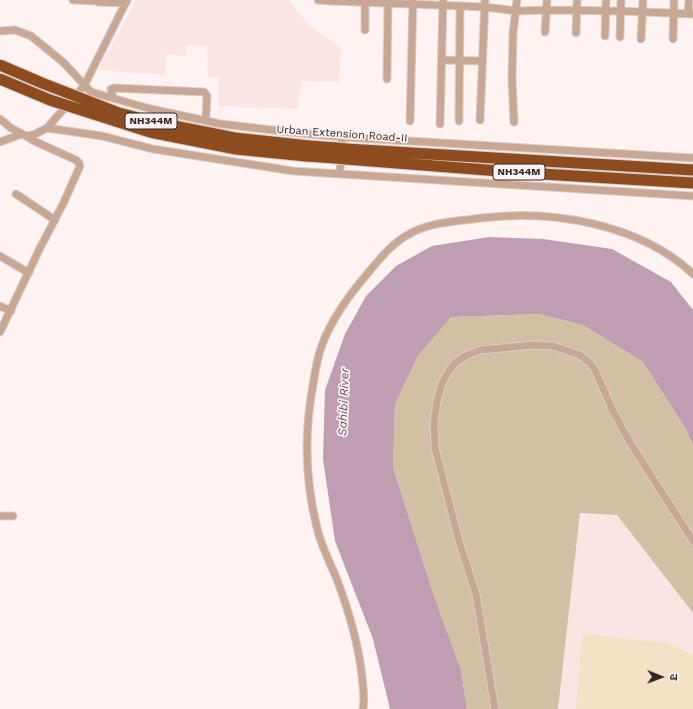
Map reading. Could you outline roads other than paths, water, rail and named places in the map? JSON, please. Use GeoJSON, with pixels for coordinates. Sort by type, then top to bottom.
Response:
{"type":"FeatureCollection","features":[{"type":"Feature","properties":{"kind":"highway","name":"Urban Extension Road-II"},"geometry":{"type":"LineString","coordinates":[[0,65],[119,113],[154,122],[308,151]]}},
{"type":"Feature","properties":{"kind":"highway","name":"Urban Extension Road-II"},"geometry":{"type":"LineString","coordinates":[[0,79],[50,100],[150,132],[236,149],[308,151],[693,170]]}},
{"type":"Feature","properties":{"kind":"highway","name":"Urban Extension Road-II"},"geometry":{"type":"LineString","coordinates":[[341,153],[525,173],[693,183]]}},
{"type":"Feature","properties":{"kind":"street"},"geometry":{"type":"LineString","coordinates":[[0,142],[24,135],[33,135],[47,128],[84,86],[127,1],[73,0]]}},
{"type":"Feature","properties":{"kind":"street"},"geometry":{"type":"LineString","coordinates":[[318,0],[443,3],[460,6],[485,3],[516,11],[621,11],[691,14],[689,0]]}},
{"type":"Feature","properties":{"kind":"street"},"geometry":{"type":"LineString","coordinates":[[514,122],[512,63],[513,33],[517,0]]}},
{"type":"Feature","properties":{"kind":"street"},"geometry":{"type":"LineString","coordinates":[[545,32],[547,0]]}},
{"type":"Feature","properties":{"kind":"street"},"geometry":{"type":"LineString","coordinates":[[576,33],[577,0]]}},
{"type":"Feature","properties":{"kind":"street"},"geometry":{"type":"LineString","coordinates":[[605,36],[606,0]]}},
{"type":"Feature","properties":{"kind":"street"},"geometry":{"type":"LineString","coordinates":[[620,37],[621,0]]}},
{"type":"Feature","properties":{"kind":"street"},"geometry":{"type":"LineString","coordinates":[[641,39],[643,0]]}},
{"type":"Feature","properties":{"kind":"street"},"geometry":{"type":"LineString","coordinates":[[673,39],[674,0]]}},
{"type":"Feature","properties":{"kind":"street"},"geometry":{"type":"LineString","coordinates":[[365,1],[365,30]]}},
{"type":"Feature","properties":{"kind":"street"},"geometry":{"type":"LineString","coordinates":[[386,79],[388,1]]}},
{"type":"Feature","properties":{"kind":"street"},"geometry":{"type":"LineString","coordinates":[[410,120],[413,2]]}},
{"type":"Feature","properties":{"kind":"street"},"geometry":{"type":"LineString","coordinates":[[440,124],[443,3]]}},
{"type":"Feature","properties":{"kind":"street"},"geometry":{"type":"LineString","coordinates":[[480,120],[485,3]]}},
{"type":"Feature","properties":{"kind":"street"},"geometry":{"type":"LineString","coordinates":[[459,121],[460,6]]}},
{"type":"Feature","properties":{"kind":"street"},"geometry":{"type":"LineString","coordinates":[[0,31],[15,30],[31,36],[63,62],[91,92],[151,109],[221,124],[298,134],[693,158]]}},
{"type":"Feature","properties":{"kind":"street"},"geometry":{"type":"LineString","coordinates":[[442,60],[482,61]]}},
{"type":"Feature","properties":{"kind":"street"},"geometry":{"type":"LineString","coordinates":[[113,97],[111,89],[114,88],[204,92],[207,96],[206,115]]}},
{"type":"Feature","properties":{"kind":"street"},"geometry":{"type":"LineString","coordinates":[[0,119],[11,128],[34,141],[76,160],[80,164],[80,168],[0,332]]}},
{"type":"Feature","properties":{"kind":"street"},"geometry":{"type":"LineString","coordinates":[[47,128],[102,136],[153,149],[293,170],[693,196]]}},
{"type":"Feature","properties":{"kind":"street"},"geometry":{"type":"LineString","coordinates":[[340,173],[342,137]]}},
{"type":"Feature","properties":{"kind":"street"},"geometry":{"type":"LineString","coordinates":[[16,194],[55,220]]}},
{"type":"Feature","properties":{"kind":"street"},"geometry":{"type":"LineString","coordinates":[[363,709],[364,694],[356,636],[338,584],[322,545],[313,510],[307,471],[308,411],[316,367],[324,340],[346,300],[387,251],[399,240],[413,232],[432,226],[478,218],[514,215],[537,215],[568,219],[633,235],[657,247],[683,264],[693,274]]}},
{"type":"Feature","properties":{"kind":"street"},"geometry":{"type":"LineString","coordinates":[[0,256],[29,273]]}},
{"type":"Feature","properties":{"kind":"street"},"geometry":{"type":"LineString","coordinates":[[0,306],[11,311]]}},
{"type":"Feature","properties":{"kind":"street"},"geometry":{"type":"LineString","coordinates":[[495,709],[476,594],[459,541],[436,448],[434,423],[437,400],[442,383],[456,362],[465,356],[481,350],[533,345],[553,346],[580,355],[590,363],[595,370],[629,441],[693,541]]}},
{"type":"Feature","properties":{"kind":"street"},"geometry":{"type":"LineString","coordinates":[[0,516],[13,516]]}},
{"type":"Feature","properties":{"kind":"water","name":"Sahibi River"},"geometry":{"type":"Polygon","coordinates":[[[489,237],[543,239],[612,249],[671,282],[693,310],[693,446],[686,429],[643,362],[583,325],[539,314],[451,317],[418,356],[395,404],[393,467],[433,593],[461,670],[467,709],[390,709],[373,639],[335,541],[323,459],[325,390],[345,334],[366,296],[396,266],[432,246],[489,237]]]}}]}
